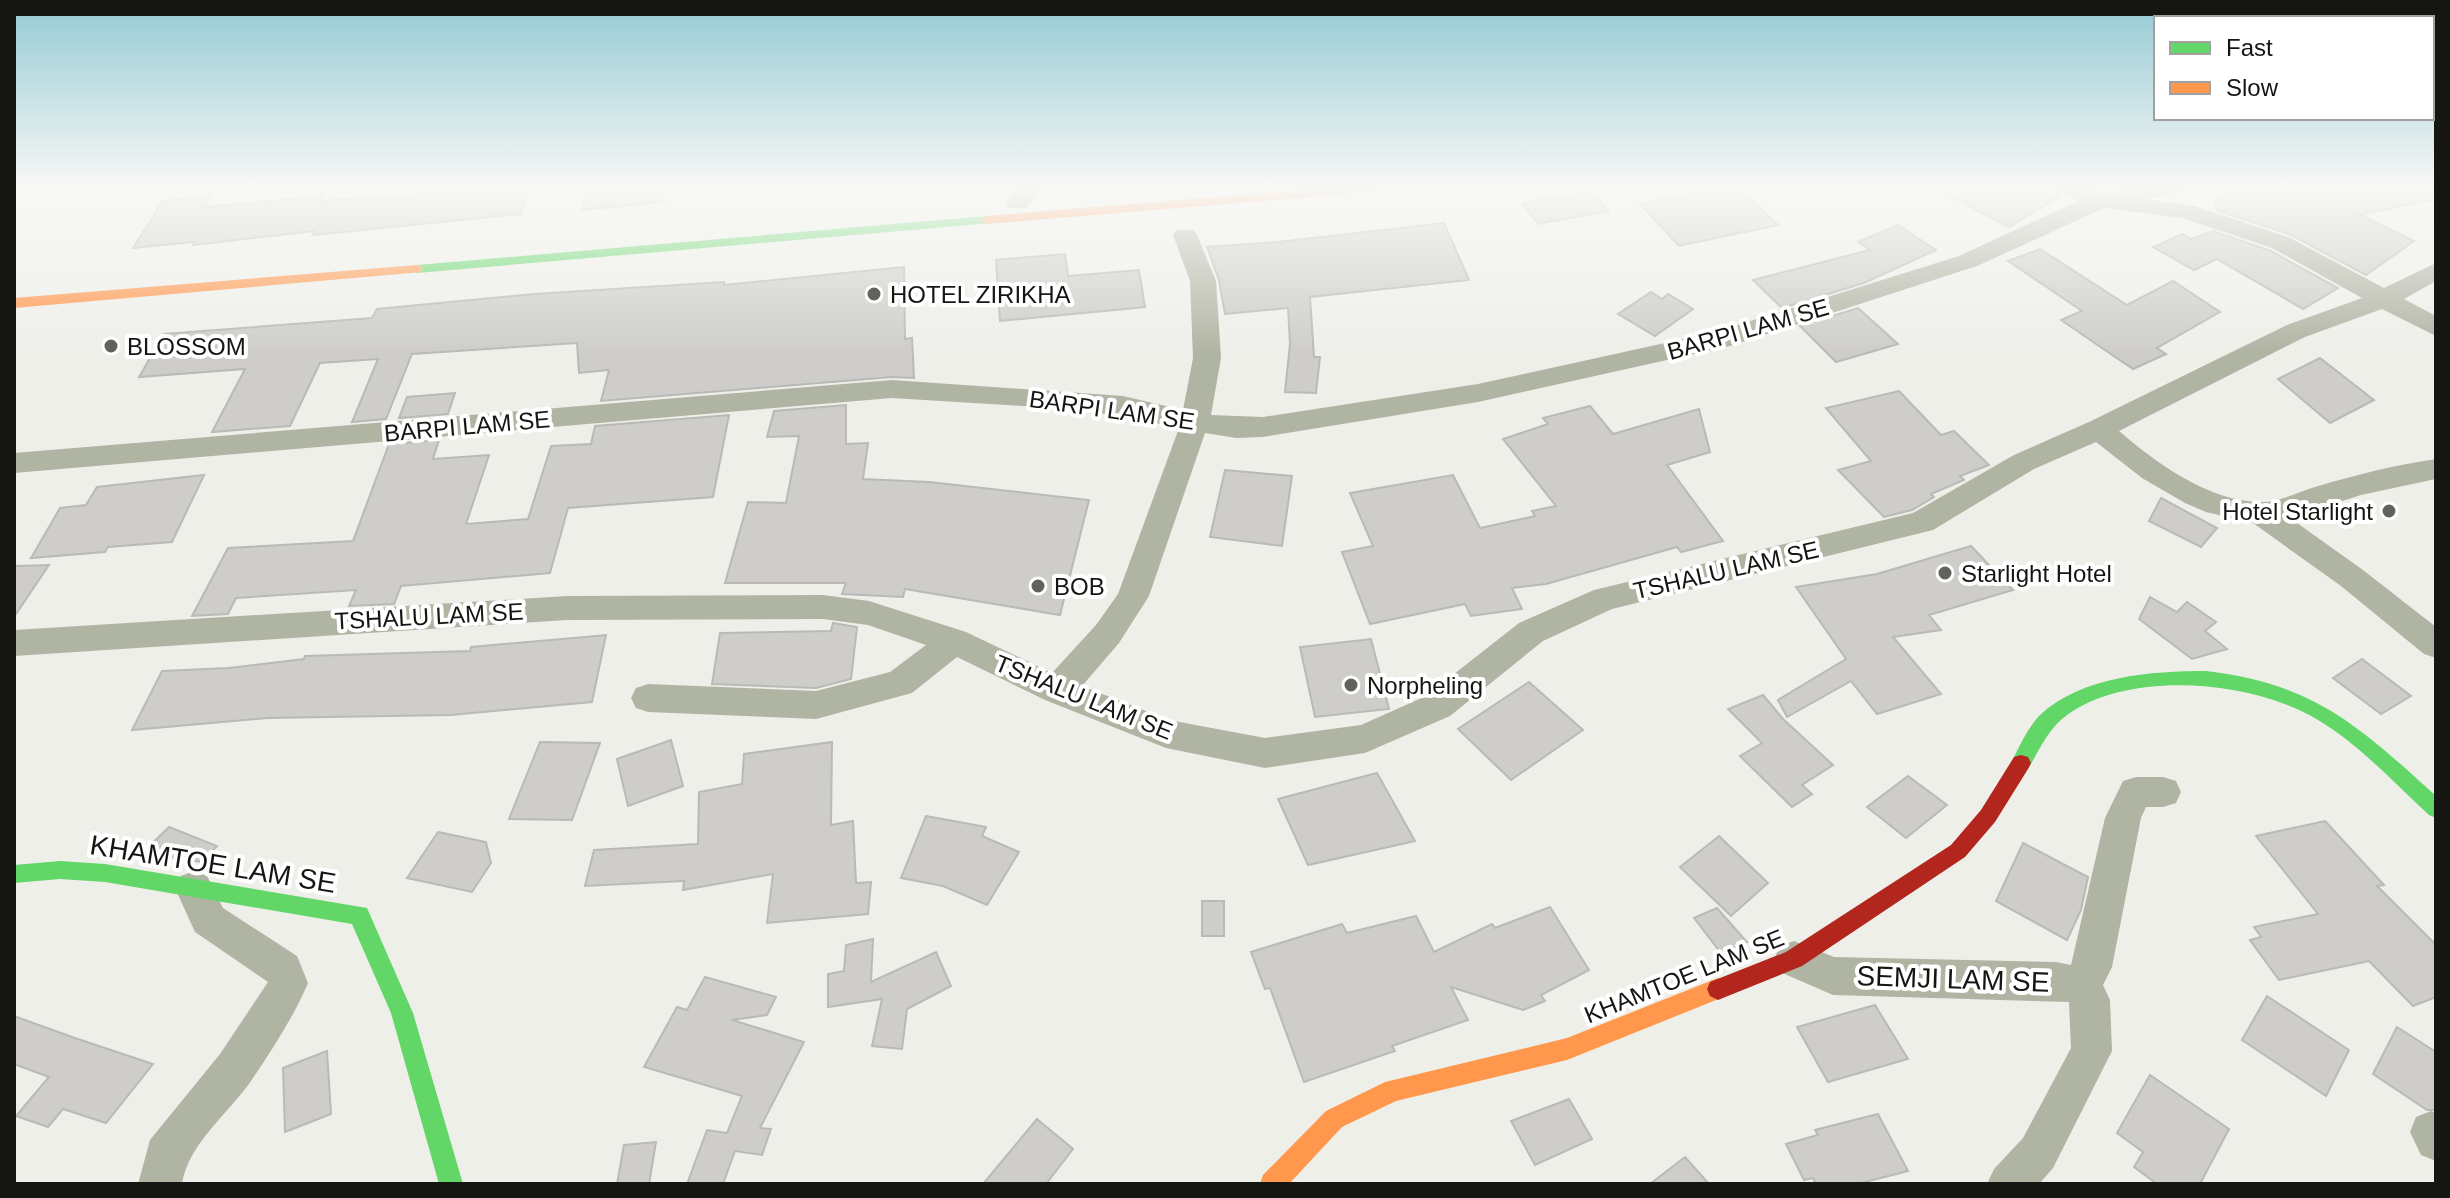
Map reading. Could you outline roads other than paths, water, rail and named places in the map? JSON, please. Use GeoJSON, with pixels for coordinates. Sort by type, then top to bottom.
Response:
{"type":"FeatureCollection","features":[{"type":"Feature","properties":{"kind":"main road"},"geometry":{"type":"LineString","coordinates":[[153,272],[489,242]]}},
{"type":"Feature","properties":{"kind":"main road"},"geometry":{"type":"LineString","coordinates":[[14,303],[735,242]]}},
{"type":"Feature","properties":{"kind":"main road","name":"KHAMTOE LAM SE"},"geometry":{"type":"LineString","coordinates":[[1272,1184],[1334,1119],[1393,1090],[1567,1049],[1794,959],[1958,851],[1988,816],[2047,721],[2071,704],[2102,690],[2142,681],[2225,681],[2322,713],[2355,736],[2436,809]]}},
{"type":"Feature","properties":{"kind":"main road","name":"KHAMTOE LAM SE"},"geometry":{"type":"LineString","coordinates":[[14,874],[46,869],[141,876],[194,888],[306,903],[359,915],[377,945],[418,1057],[451,1184]]}},
{"type":"Feature","properties":{"kind":"street"},"geometry":{"type":"LineString","coordinates":[[1057,690],[1113,628],[1133,596],[1195,422],[1207,358],[1203,281],[1188,242]]}},
{"type":"Feature","properties":{"kind":"street","name":"BARPI LAM SE"},"geometry":{"type":"LineString","coordinates":[[14,463],[892,389],[1068,400],[1123,406],[1195,422],[1263,427],[1478,393],[1720,340],[1968,261],[2010,242]]}},
{"type":"Feature","properties":{"kind":"street"},"geometry":{"type":"LineString","coordinates":[[2278,242],[2436,327]]}},
{"type":"Feature","properties":{"kind":"street","name":"TSHALU LAM SE"},"geometry":{"type":"LineString","coordinates":[[14,643],[567,608],[681,605],[823,607],[869,613],[954,641],[1057,690],[1166,734],[1265,753],[1365,739],[1438,706],[1531,632],[1605,599],[1922,522],[2024,462],[2099,429],[2296,331],[2384,299],[2436,271]]}},
{"type":"Feature","properties":{"kind":"street"},"geometry":{"type":"LineString","coordinates":[[2099,429],[2113,443],[2186,490],[2221,507],[2262,514],[2352,578],[2436,645]]}},
{"type":"Feature","properties":{"kind":"street"},"geometry":{"type":"LineString","coordinates":[[2262,514],[2389,476],[2436,469]]}},
{"type":"Feature","properties":{"kind":"street"},"geometry":{"type":"LineString","coordinates":[[648,698],[816,705],[900,683],[954,641]]}},
{"type":"Feature","properties":{"kind":"street"},"geometry":{"type":"LineString","coordinates":[[2081,986],[2092,967],[2123,818],[2136,792],[2163,792]]}},
{"type":"Feature","properties":{"kind":"street"},"geometry":{"type":"LineString","coordinates":[[160,1184],[165,1155],[235,1068],[279,1002],[288,983],[283,969],[209,920],[194,888]]}},
{"type":"Feature","properties":{"kind":"street","name":"SEMJI LAM SE"},"geometry":{"type":"LineString","coordinates":[[1794,959],[1833,976],[2056,981],[2081,986],[2090,1000],[2092,1051],[2038,1153],[2009,1184]]}},
{"type":"Feature","properties":{"kind":"place","name":"HOTEL ZIRIKHA"},"geometry":{"type":"Point","coordinates":[874,294]}},
{"type":"Feature","properties":{"kind":"place","name":"BLOSSOM"},"geometry":{"type":"Point","coordinates":[111,346]}},
{"type":"Feature","properties":{"kind":"place","name":"Hotel Starlight"},"geometry":{"type":"Point","coordinates":[2389,511]}},
{"type":"Feature","properties":{"kind":"place","name":"Starlight Hotel"},"geometry":{"type":"Point","coordinates":[1945,573]}},
{"type":"Feature","properties":{"kind":"place","name":"BOB"},"geometry":{"type":"Point","coordinates":[1038,586]}},
{"type":"Feature","properties":{"kind":"place","name":"Norpheling"},"geometry":{"type":"Point","coordinates":[1351,685]}}]}
